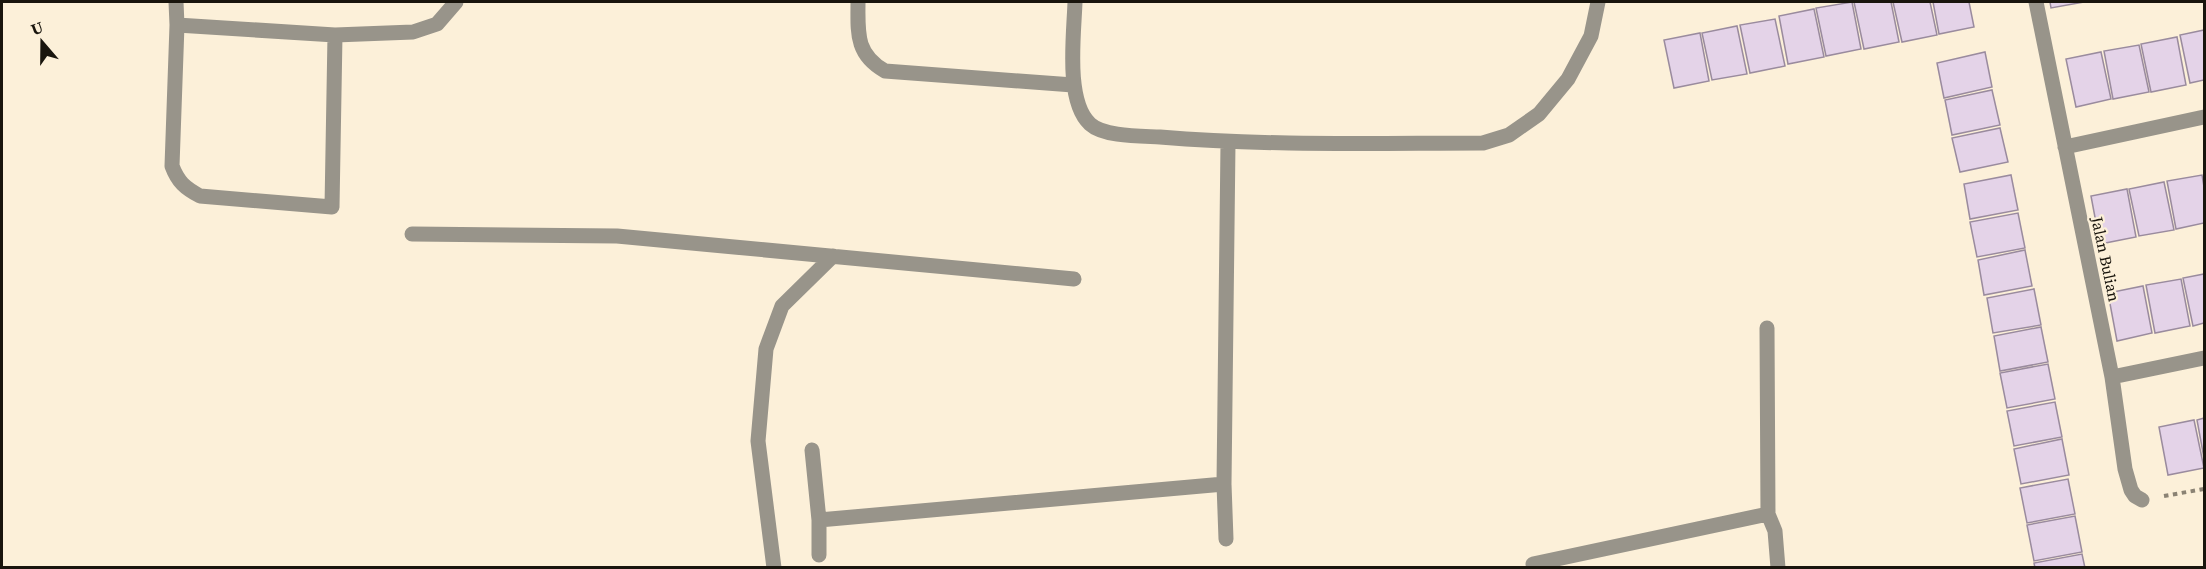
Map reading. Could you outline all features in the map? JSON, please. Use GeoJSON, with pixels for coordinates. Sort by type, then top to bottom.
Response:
{"type":"FeatureCollection","features":[{"type":"Feature","properties":{"kind":"street"},"geometry":{"type":"LineString","coordinates":[[176,2],[172,166],[177,179],[186,189],[200,196],[332,207],[336,35]]}},
{"type":"Feature","properties":{"kind":"street"},"geometry":{"type":"LineString","coordinates":[[177,25],[336,35],[413,32],[437,24],[456,2]]}},
{"type":"Feature","properties":{"kind":"street"},"geometry":{"type":"LineString","coordinates":[[858,2],[858,36],[866,56],[885,71],[1073,85]]}},
{"type":"Feature","properties":{"kind":"street"},"geometry":{"type":"LineString","coordinates":[[1075,2],[1073,85],[1078,109],[1091,125],[1111,133],[1228,143],[1483,142],[1509,135],[1539,114],[1568,79],[1591,36],[1598,2]]}},
{"type":"Feature","properties":{"kind":"street","name":"Jalan Bulian"},"geometry":{"type":"LineString","coordinates":[[2036,2],[2112,377],[2125,469],[2131,490],[2142,500]]}},
{"type":"Feature","properties":{"kind":"street"},"geometry":{"type":"LineString","coordinates":[[2065,147],[2205,117]]}},
{"type":"Feature","properties":{"kind":"street"},"geometry":{"type":"LineString","coordinates":[[1226,538],[1224,484],[1228,143]]}},
{"type":"Feature","properties":{"kind":"street"},"geometry":{"type":"LineString","coordinates":[[412,234],[617,236],[1074,279]]}},
{"type":"Feature","properties":{"kind":"street"},"geometry":{"type":"LineString","coordinates":[[774,567],[758,441],[766,349],[782,306],[833,256]]}},
{"type":"Feature","properties":{"kind":"street"},"geometry":{"type":"LineString","coordinates":[[1767,328],[1768,514],[1775,531],[1778,567]]}},
{"type":"Feature","properties":{"kind":"street"},"geometry":{"type":"LineString","coordinates":[[2112,377],[2205,358]]}},
{"type":"Feature","properties":{"kind":"street"},"geometry":{"type":"LineString","coordinates":[[812,450],[819,520],[819,555]]}},
{"type":"Feature","properties":{"kind":"street"},"geometry":{"type":"LineString","coordinates":[[819,520],[1224,484]]}},
{"type":"Feature","properties":{"kind":"street"},"geometry":{"type":"LineString","coordinates":[[1533,564],[1768,514]]}},
{"type":"Feature","properties":{"kind":"path"},"geometry":{"type":"LineString","coordinates":[[2142,500],[2205,489]]}},
{"type":"Feature","properties":{"kind":"building"},"geometry":{"type":"Polygon","coordinates":[[[1852,2],[1861,49],[1826,56],[1816,8],[1852,2]]]}},
{"type":"Feature","properties":{"kind":"building"},"geometry":{"type":"Polygon","coordinates":[[[1854,2],[1891,2],[1899,42],[1864,49],[1854,2]]]}},
{"type":"Feature","properties":{"kind":"building"},"geometry":{"type":"Polygon","coordinates":[[[1893,2],[1930,2],[1937,35],[1902,42],[1893,2]]]}},
{"type":"Feature","properties":{"kind":"building"},"geometry":{"type":"Polygon","coordinates":[[[1933,2],[1969,2],[1974,27],[1939,34],[1933,2]]]}},
{"type":"Feature","properties":{"kind":"building"},"geometry":{"type":"Polygon","coordinates":[[[2050,2],[2084,2],[2051,8],[2050,2]]]}},
{"type":"Feature","properties":{"kind":"building"},"geometry":{"type":"Polygon","coordinates":[[[1814,9],[1824,57],[1788,64],[1779,16],[1814,9]]]}},
{"type":"Feature","properties":{"kind":"building"},"geometry":{"type":"Polygon","coordinates":[[[1775,19],[1785,66],[1750,73],[1740,25],[1775,19]]]}},
{"type":"Feature","properties":{"kind":"building"},"geometry":{"type":"Polygon","coordinates":[[[1737,26],[1747,74],[1712,80],[1702,33],[1737,26]]]}},
{"type":"Feature","properties":{"kind":"building"},"geometry":{"type":"Polygon","coordinates":[[[2204,30],[2204,80],[2190,83],[2180,35],[2204,30]]]}},
{"type":"Feature","properties":{"kind":"building"},"geometry":{"type":"Polygon","coordinates":[[[1700,33],[1709,81],[1674,88],[1664,40],[1700,33]]]}},
{"type":"Feature","properties":{"kind":"building"},"geometry":{"type":"Polygon","coordinates":[[[2177,37],[2186,85],[2151,92],[2141,44],[2177,37]]]}},
{"type":"Feature","properties":{"kind":"building"},"geometry":{"type":"Polygon","coordinates":[[[2139,45],[2149,92],[2113,99],[2104,51],[2139,45]]]}},
{"type":"Feature","properties":{"kind":"building"},"geometry":{"type":"Polygon","coordinates":[[[1985,52],[1992,87],[1944,98],[1937,63],[1985,52]]]}},
{"type":"Feature","properties":{"kind":"building"},"geometry":{"type":"Polygon","coordinates":[[[2101,52],[2111,99],[2076,107],[2066,59],[2101,52]]]}},
{"type":"Feature","properties":{"kind":"building"},"geometry":{"type":"Polygon","coordinates":[[[1992,90],[2000,125],[1952,135],[1945,100],[1992,90]]]}},
{"type":"Feature","properties":{"kind":"building"},"geometry":{"type":"Polygon","coordinates":[[[2000,128],[2008,162],[1960,172],[1952,138],[2000,128]]]}},
{"type":"Feature","properties":{"kind":"building"},"geometry":{"type":"Polygon","coordinates":[[[2011,175],[2018,210],[1970,219],[1964,184],[2011,175]]]}},
{"type":"Feature","properties":{"kind":"building"},"geometry":{"type":"Polygon","coordinates":[[[2202,175],[2204,223],[2176,229],[2167,181],[2202,175]]]}},
{"type":"Feature","properties":{"kind":"building"},"geometry":{"type":"Polygon","coordinates":[[[2164,182],[2174,230],[2139,236],[2129,189],[2164,182]]]}},
{"type":"Feature","properties":{"kind":"building"},"geometry":{"type":"Polygon","coordinates":[[[2127,189],[2136,237],[2100,244],[2091,196],[2127,189]]]}},
{"type":"Feature","properties":{"kind":"building"},"geometry":{"type":"Polygon","coordinates":[[[2018,213],[2025,248],[1977,257],[1970,222],[2018,213]]]}},
{"type":"Feature","properties":{"kind":"building"},"geometry":{"type":"Polygon","coordinates":[[[2025,250],[2032,286],[1984,295],[1978,260],[2025,250]]]}},
{"type":"Feature","properties":{"kind":"building"},"geometry":{"type":"Polygon","coordinates":[[[2204,274],[2204,323],[2193,326],[2183,278],[2204,274]]]}},
{"type":"Feature","properties":{"kind":"building"},"geometry":{"type":"Polygon","coordinates":[[[2181,279],[2190,326],[2155,333],[2146,285],[2181,279]]]}},
{"type":"Feature","properties":{"kind":"building"},"geometry":{"type":"Polygon","coordinates":[[[2143,286],[2152,333],[2117,341],[2108,293],[2143,286]]]}},
{"type":"Feature","properties":{"kind":"building"},"geometry":{"type":"Polygon","coordinates":[[[2034,289],[2041,325],[1993,333],[1987,298],[2034,289]]]}},
{"type":"Feature","properties":{"kind":"building"},"geometry":{"type":"Polygon","coordinates":[[[2041,327],[2048,362],[2000,371],[1994,336],[2041,327]]]}},
{"type":"Feature","properties":{"kind":"building"},"geometry":{"type":"Polygon","coordinates":[[[2048,364],[2055,399],[2007,408],[2000,373],[2048,364]]]}},
{"type":"Feature","properties":{"kind":"building"},"geometry":{"type":"Polygon","coordinates":[[[2055,402],[2062,437],[2014,446],[2007,411],[2055,402]]]}},
{"type":"Feature","properties":{"kind":"building"},"geometry":{"type":"Polygon","coordinates":[[[2204,418],[2204,458],[2197,420],[2204,418]]]}},
{"type":"Feature","properties":{"kind":"building"},"geometry":{"type":"Polygon","coordinates":[[[2194,420],[2204,468],[2168,475],[2159,427],[2194,420]]]}},
{"type":"Feature","properties":{"kind":"building"},"geometry":{"type":"Polygon","coordinates":[[[2062,439],[2069,475],[2021,484],[2014,449],[2062,439]]]}},
{"type":"Feature","properties":{"kind":"building"},"geometry":{"type":"Polygon","coordinates":[[[2068,479],[2075,514],[2027,523],[2020,488],[2068,479]]]}},
{"type":"Feature","properties":{"kind":"building"},"geometry":{"type":"Polygon","coordinates":[[[2075,516],[2082,552],[2034,561],[2027,525],[2075,516]]]}},
{"type":"Feature","properties":{"kind":"building"},"geometry":{"type":"Polygon","coordinates":[[[2082,554],[2085,568],[2035,568],[2034,563],[2082,554]]]}}]}
